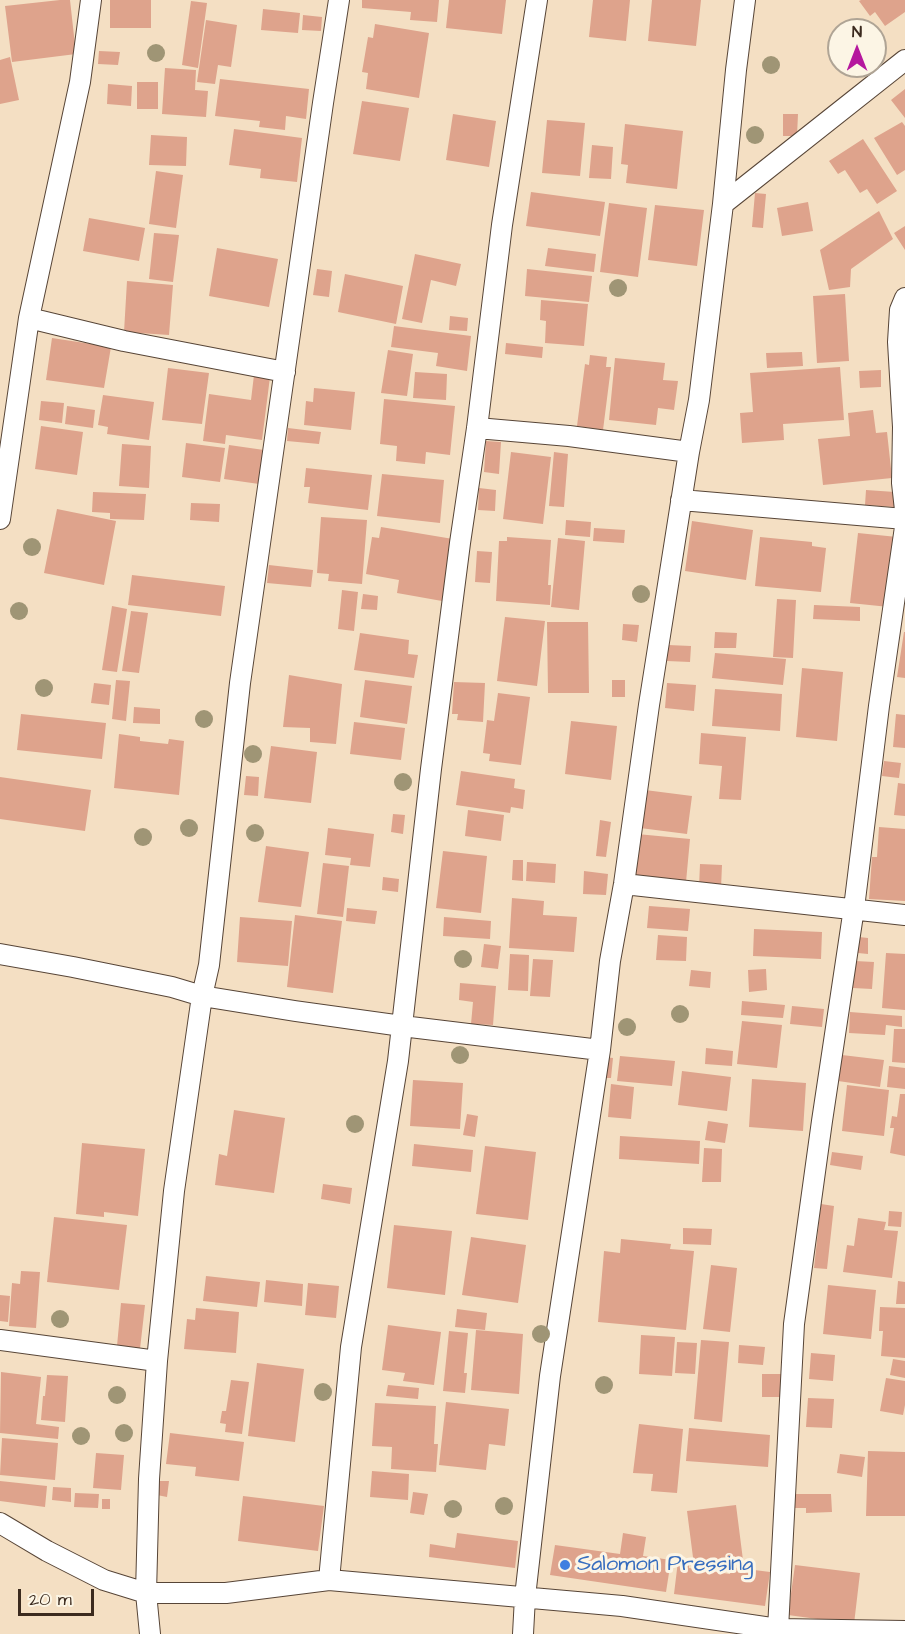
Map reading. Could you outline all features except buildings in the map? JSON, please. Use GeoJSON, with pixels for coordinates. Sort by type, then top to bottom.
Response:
{"type":"FeatureCollection","features":[{"type":"Feature","properties":{"kind":"street"},"geometry":{"type":"LineString","coordinates":[[0,519],[29,318],[80,82],[91,0]]}},
{"type":"Feature","properties":{"kind":"street"},"geometry":{"type":"LineString","coordinates":[[150,1634],[146,1593],[148,1479],[174,1191],[202,996],[209,965],[240,683],[339,0]]}},
{"type":"Feature","properties":{"kind":"street"},"geometry":{"type":"LineString","coordinates":[[329,1580],[351,1347],[396,1072],[432,758],[460,543],[502,225],[537,0]]}},
{"type":"Feature","properties":{"kind":"street"},"geometry":{"type":"LineString","coordinates":[[523,1634],[525,1597],[550,1376],[600,1050],[610,961],[624,884],[649,705],[699,400],[745,0]]}},
{"type":"Feature","properties":{"kind":"street"},"geometry":{"type":"LineString","coordinates":[[723,204],[905,60]]}},
{"type":"Feature","properties":{"kind":"street"},"geometry":{"type":"LineString","coordinates":[[905,298],[900,310],[898,342],[905,510]]}},
{"type":"Feature","properties":{"kind":"street"},"geometry":{"type":"LineString","coordinates":[[29,318],[124,341],[285,372]]}},
{"type":"Feature","properties":{"kind":"street"},"geometry":{"type":"LineString","coordinates":[[477,428],[569,436],[689,452]]}},
{"type":"Feature","properties":{"kind":"street"},"geometry":{"type":"LineString","coordinates":[[681,500],[905,519]]}},
{"type":"Feature","properties":{"kind":"street"},"geometry":{"type":"LineString","coordinates":[[778,1629],[794,1324],[854,908],[879,706],[905,526]]}},
{"type":"Feature","properties":{"kind":"street"},"geometry":{"type":"LineString","coordinates":[[624,884],[905,915]]}},
{"type":"Feature","properties":{"kind":"street"},"geometry":{"type":"LineString","coordinates":[[0,954],[172,987],[202,996],[402,1026],[600,1050]]}},
{"type":"Feature","properties":{"kind":"street"},"geometry":{"type":"LineString","coordinates":[[0,1340],[157,1361]]}},
{"type":"Feature","properties":{"kind":"street"},"geometry":{"type":"LineString","coordinates":[[0,1522],[47,1551],[105,1580],[146,1593],[226,1593],[329,1580],[622,1606],[778,1629],[905,1631]]}},
{"type":"Feature","properties":{"kind":"place","name":"Salomon Pressing"},"geometry":{"type":"Point","coordinates":[565,1565]}}]}
